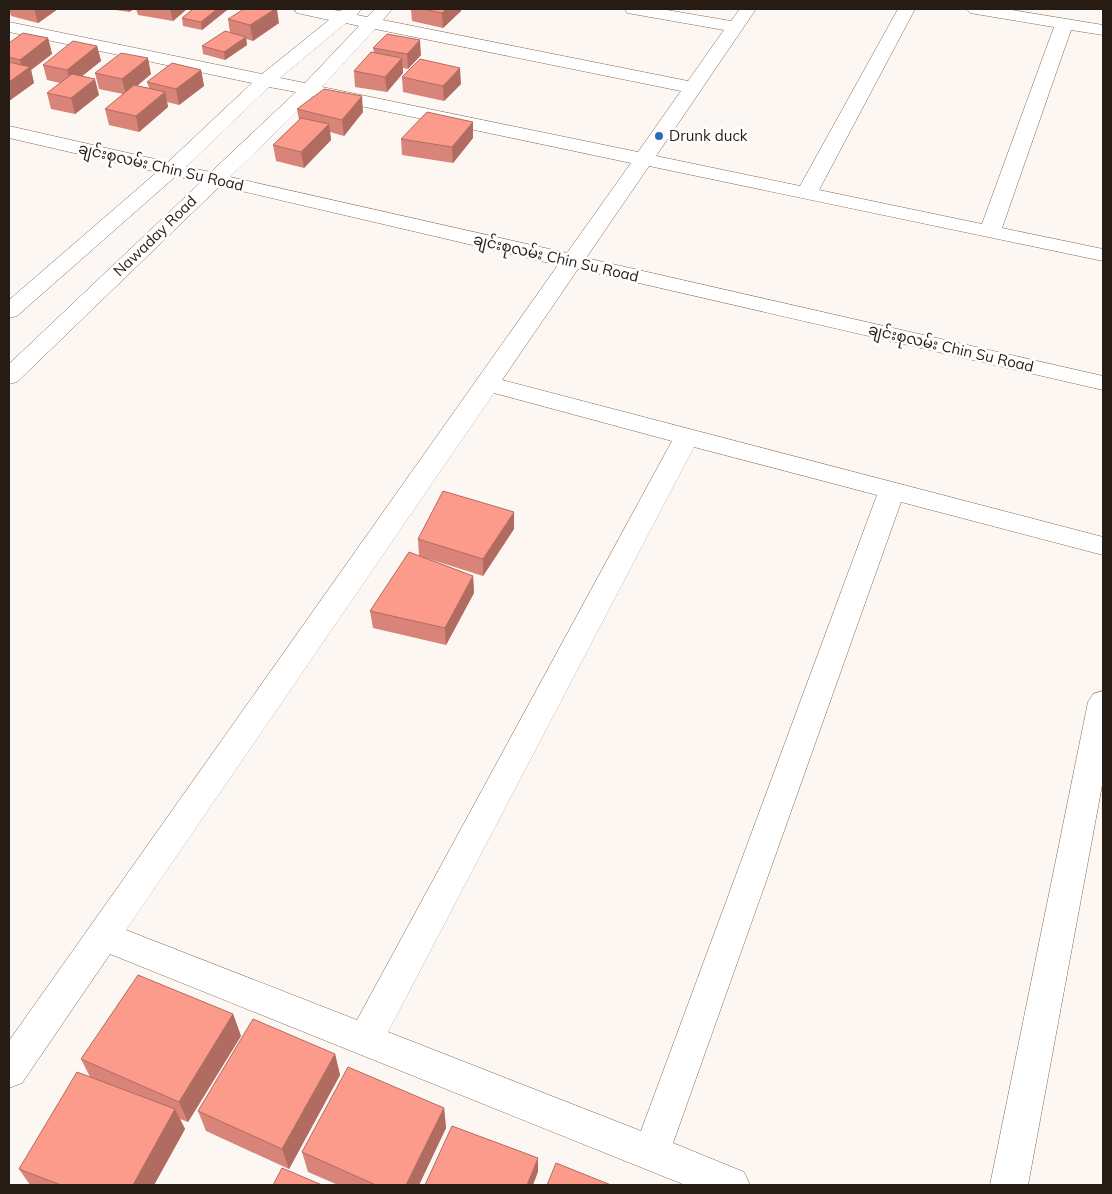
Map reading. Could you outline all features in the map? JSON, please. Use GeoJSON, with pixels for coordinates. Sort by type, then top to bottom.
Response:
{"type":"FeatureCollection","features":[{"type":"Feature","properties":{"kind":"street"},"geometry":{"type":"LineString","coordinates":[[304,9],[377,16],[693,88]]}},
{"type":"Feature","properties":{"kind":"street"},"geometry":{"type":"LineString","coordinates":[[9,1071],[741,18],[633,9]]}},
{"type":"Feature","properties":{"kind":"street"},"geometry":{"type":"LineString","coordinates":[[807,192],[907,9]]}},
{"type":"Feature","properties":{"kind":"street"},"geometry":{"type":"LineString","coordinates":[[976,9],[1103,30]]}},
{"type":"Feature","properties":{"kind":"street"},"geometry":{"type":"LineString","coordinates":[[9,311],[171,170],[266,80],[348,13]]}},
{"type":"Feature","properties":{"kind":"street","name":"Nawaday Road"},"geometry":{"type":"LineString","coordinates":[[9,377],[310,89],[377,16]]}},
{"type":"Feature","properties":{"kind":"street"},"geometry":{"type":"LineString","coordinates":[[990,231],[1064,24]]}},
{"type":"Feature","properties":{"kind":"street"},"geometry":{"type":"LineString","coordinates":[[9,27],[1103,255]]}},
{"type":"Feature","properties":{"kind":"street","name":"ချင်းစုလမ်း Chin Su Road"},"geometry":{"type":"LineString","coordinates":[[9,132],[1103,383]]}},
{"type":"Feature","properties":{"kind":"street"},"geometry":{"type":"LineString","coordinates":[[487,384],[1103,546]]}},
{"type":"Feature","properties":{"kind":"street"},"geometry":{"type":"LineString","coordinates":[[365,1041],[687,436]]}},
{"type":"Feature","properties":{"kind":"street"},"geometry":{"type":"LineString","coordinates":[[651,1153],[892,490]]}},
{"type":"Feature","properties":{"kind":"street"},"geometry":{"type":"LineString","coordinates":[[1010,1185],[1103,702]]}},
{"type":"Feature","properties":{"kind":"street"},"geometry":{"type":"LineString","coordinates":[[102,936],[731,1185]]}},
{"type":"Feature","properties":{"kind":"building"},"geometry":{"type":"Polygon","coordinates":[[[193,9],[217,9],[201,22],[182,18],[193,9]]]}},
{"type":"Feature","properties":{"kind":"building"},"geometry":{"type":"Polygon","coordinates":[[[244,9],[275,9],[250,25],[228,19],[244,9]]]}},
{"type":"Feature","properties":{"kind":"building"},"geometry":{"type":"Polygon","coordinates":[[[423,9],[446,9],[442,13],[423,9]]]}},
{"type":"Feature","properties":{"kind":"building"},"geometry":{"type":"Polygon","coordinates":[[[225,31],[246,37],[224,52],[202,46],[225,31]]]}},
{"type":"Feature","properties":{"kind":"building"},"geometry":{"type":"Polygon","coordinates":[[[23,33],[48,38],[20,60],[9,57],[9,43],[23,33]]]}},
{"type":"Feature","properties":{"kind":"building"},"geometry":{"type":"Polygon","coordinates":[[[387,34],[420,40],[407,54],[373,48],[387,34]]]}},
{"type":"Feature","properties":{"kind":"building"},"geometry":{"type":"Polygon","coordinates":[[[73,41],[97,46],[67,70],[43,65],[73,41]]]}},
{"type":"Feature","properties":{"kind":"building"},"geometry":{"type":"Polygon","coordinates":[[[371,52],[402,58],[385,77],[354,71],[371,52]]]}},
{"type":"Feature","properties":{"kind":"building"},"geometry":{"type":"Polygon","coordinates":[[[121,53],[148,58],[122,79],[95,73],[121,53]]]}},
{"type":"Feature","properties":{"kind":"building"},"geometry":{"type":"Polygon","coordinates":[[[420,59],[460,68],[443,86],[402,77],[420,59]]]}},
{"type":"Feature","properties":{"kind":"building"},"geometry":{"type":"Polygon","coordinates":[[[9,62],[30,67],[9,82],[9,62]]]}},
{"type":"Feature","properties":{"kind":"building"},"geometry":{"type":"Polygon","coordinates":[[[172,63],[201,70],[176,89],[147,82],[172,63]]]}},
{"type":"Feature","properties":{"kind":"building"},"geometry":{"type":"Polygon","coordinates":[[[72,74],[95,79],[71,98],[47,93],[72,74]]]}},
{"type":"Feature","properties":{"kind":"building"},"geometry":{"type":"Polygon","coordinates":[[[134,85],[165,92],[136,116],[105,109],[134,85]]]}},
{"type":"Feature","properties":{"kind":"building"},"geometry":{"type":"Polygon","coordinates":[[[324,89],[362,96],[342,120],[297,109],[324,89]]]}},
{"type":"Feature","properties":{"kind":"building"},"geometry":{"type":"Polygon","coordinates":[[[427,112],[473,122],[452,147],[401,139],[427,112]]]}},
{"type":"Feature","properties":{"kind":"building"},"geometry":{"type":"Polygon","coordinates":[[[301,118],[329,124],[301,152],[273,145],[301,118]]]}},
{"type":"Feature","properties":{"kind":"building"},"geometry":{"type":"Polygon","coordinates":[[[443,491],[514,512],[483,559],[418,539],[443,491]]]}},
{"type":"Feature","properties":{"kind":"building"},"geometry":{"type":"Polygon","coordinates":[[[409,552],[473,576],[445,628],[370,611],[409,552]]]}},
{"type":"Feature","properties":{"kind":"building"},"geometry":{"type":"Polygon","coordinates":[[[138,975],[233,1014],[179,1102],[81,1059],[138,975]]]}},
{"type":"Feature","properties":{"kind":"building"},"geometry":{"type":"Polygon","coordinates":[[[253,1019],[335,1054],[282,1149],[198,1111],[253,1019]]]}},
{"type":"Feature","properties":{"kind":"building"},"geometry":{"type":"Polygon","coordinates":[[[348,1067],[444,1108],[406,1185],[376,1185],[302,1152],[348,1067]]]}},
{"type":"Feature","properties":{"kind":"building"},"geometry":{"type":"Polygon","coordinates":[[[77,1072],[175,1109],[133,1185],[61,1185],[19,1169],[77,1072]]]}},
{"type":"Feature","properties":{"kind":"building"},"geometry":{"type":"Polygon","coordinates":[[[452,1126],[538,1158],[527,1185],[425,1185],[452,1126]]]}},
{"type":"Feature","properties":{"kind":"building"},"geometry":{"type":"Polygon","coordinates":[[[556,1163],[611,1185],[547,1185],[556,1163]]]}},
{"type":"Feature","properties":{"kind":"building"},"geometry":{"type":"Polygon","coordinates":[[[282,1168],[322,1185],[273,1185],[282,1168]]]}},
{"type":"Feature","properties":{"kind":"place","name":"Drunk duck"},"geometry":{"type":"Point","coordinates":[659,136]}}]}
